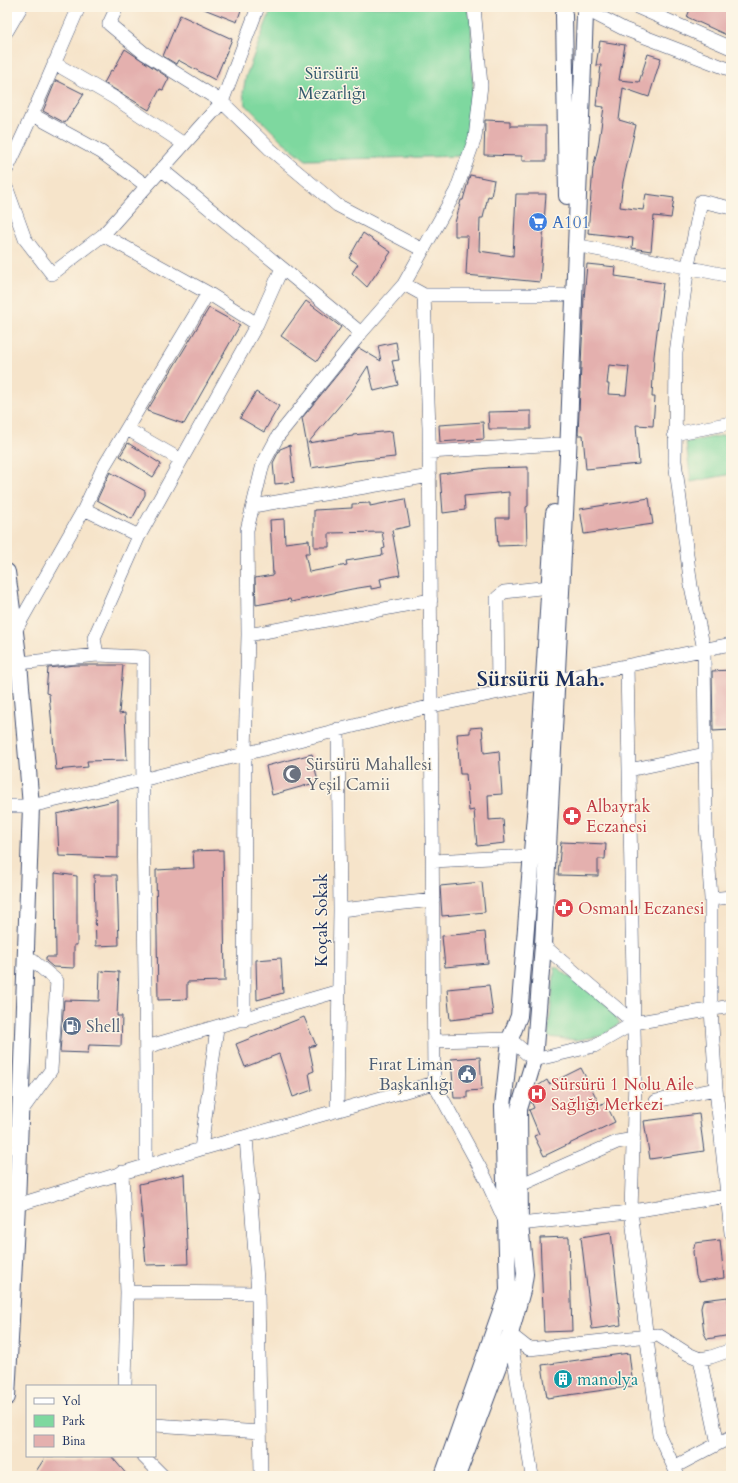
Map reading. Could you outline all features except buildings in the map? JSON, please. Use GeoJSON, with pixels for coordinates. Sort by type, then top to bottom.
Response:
{"type":"FeatureCollection","features":[{"type":"Feature","properties":{"kind":"main road"},"geometry":{"type":"LineString","coordinates":[[443,1476],[508,1290],[513,1223],[520,1185],[519,1109],[534,1060],[543,945],[550,681],[549,587],[558,444],[567,232],[561,10],[574,17],[589,11],[575,245],[568,455],[550,681],[532,856],[519,1016],[510,1039],[503,1107],[513,1223],[525,1274],[523,1287],[510,1334],[457,1476]]}},
{"type":"Feature","properties":{"kind":"main road"},"geometry":{"type":"LineString","coordinates":[[7,572],[19,663],[31,806],[17,1205],[7,1396]]}},
{"type":"Feature","properties":{"kind":"street"},"geometry":{"type":"LineString","coordinates":[[7,31],[21,7]]}},
{"type":"Feature","properties":{"kind":"street"},"geometry":{"type":"LineString","coordinates":[[7,169],[33,115],[79,7]]}},
{"type":"Feature","properties":{"kind":"street"},"geometry":{"type":"LineString","coordinates":[[117,7],[109,24],[144,53],[222,102],[270,149],[337,206],[423,250]]}},
{"type":"Feature","properties":{"kind":"street"},"geometry":{"type":"LineString","coordinates":[[7,189],[25,239],[52,274],[103,235],[222,102],[258,7]]}},
{"type":"Feature","properties":{"kind":"street"},"geometry":{"type":"LineString","coordinates":[[244,1020],[245,753],[248,636],[247,530],[263,464],[278,436],[361,333],[404,284],[456,191],[475,138],[481,85],[474,7]]}},
{"type":"Feature","properties":{"kind":"street"},"geometry":{"type":"LineString","coordinates":[[637,7],[731,48]]}},
{"type":"Feature","properties":{"kind":"street"},"geometry":{"type":"LineString","coordinates":[[589,11],[624,29],[731,70]]}},
{"type":"Feature","properties":{"kind":"street"},"geometry":{"type":"LineString","coordinates":[[54,63],[113,97],[184,144]]}},
{"type":"Feature","properties":{"kind":"street"},"geometry":{"type":"LineString","coordinates":[[33,115],[101,152],[147,186]]}},
{"type":"Feature","properties":{"kind":"street"},"geometry":{"type":"LineString","coordinates":[[162,169],[361,333]]}},
{"type":"Feature","properties":{"kind":"street"},"geometry":{"type":"LineString","coordinates":[[731,208],[701,201],[688,266],[676,353],[674,434],[675,461],[691,586],[704,650],[706,823],[711,899],[711,1009],[716,1089],[725,1112],[727,1196],[731,1225]]}},
{"type":"Feature","properties":{"kind":"street"},"geometry":{"type":"LineString","coordinates":[[103,235],[208,293],[257,324]]}},
{"type":"Feature","properties":{"kind":"street"},"geometry":{"type":"LineString","coordinates":[[575,245],[688,266],[731,276]]}},
{"type":"Feature","properties":{"kind":"street"},"geometry":{"type":"LineString","coordinates":[[97,655],[94,638],[139,536],[257,324],[282,268]]}},
{"type":"Feature","properties":{"kind":"street"},"geometry":{"type":"LineString","coordinates":[[404,284],[424,295],[564,295]]}},
{"type":"Feature","properties":{"kind":"street"},"geometry":{"type":"LineString","coordinates":[[15,631],[84,509],[103,468],[208,293]]}},
{"type":"Feature","properties":{"kind":"street"},"geometry":{"type":"LineString","coordinates":[[424,295],[430,452],[434,1083],[513,1223],[631,1211],[727,1196]]}},
{"type":"Feature","properties":{"kind":"street"},"geometry":{"type":"LineString","coordinates":[[674,434],[731,423]]}},
{"type":"Feature","properties":{"kind":"street"},"geometry":{"type":"LineString","coordinates":[[127,429],[181,460]]}},
{"type":"Feature","properties":{"kind":"street"},"geometry":{"type":"LineString","coordinates":[[430,452],[558,444]]}},
{"type":"Feature","properties":{"kind":"street"},"geometry":{"type":"LineString","coordinates":[[253,506],[430,476]]}},
{"type":"Feature","properties":{"kind":"street"},"geometry":{"type":"LineString","coordinates":[[84,509],[139,536]]}},
{"type":"Feature","properties":{"kind":"street"},"geometry":{"type":"LineString","coordinates":[[498,691],[497,598],[504,592],[549,587]]}},
{"type":"Feature","properties":{"kind":"street"},"geometry":{"type":"LineString","coordinates":[[248,636],[431,600]]}},
{"type":"Feature","properties":{"kind":"street"},"geometry":{"type":"LineString","coordinates":[[7,806],[31,806],[142,780],[432,706],[498,691],[731,644]]}},
{"type":"Feature","properties":{"kind":"street"},"geometry":{"type":"LineString","coordinates":[[19,663],[97,655],[143,656],[142,780],[146,1047],[146,1166]]}},
{"type":"Feature","properties":{"kind":"street"},"geometry":{"type":"LineString","coordinates":[[627,666],[634,1023],[634,1139],[631,1211],[659,1435],[676,1471],[731,1437]]}},
{"type":"Feature","properties":{"kind":"street","name":"Koçak Sokak"},"geometry":{"type":"LineString","coordinates":[[337,1111],[340,910],[338,729]]}},
{"type":"Feature","properties":{"kind":"street"},"geometry":{"type":"LineString","coordinates":[[629,770],[705,754]]}},
{"type":"Feature","properties":{"kind":"street"},"geometry":{"type":"LineString","coordinates":[[433,861],[532,856]]}},
{"type":"Feature","properties":{"kind":"street"},"geometry":{"type":"LineString","coordinates":[[711,899],[731,897]]}},
{"type":"Feature","properties":{"kind":"street"},"geometry":{"type":"LineString","coordinates":[[340,910],[433,900]]}},
{"type":"Feature","properties":{"kind":"street"},"geometry":{"type":"LineString","coordinates":[[543,945],[634,1023]]}},
{"type":"Feature","properties":{"kind":"street"},"geometry":{"type":"LineString","coordinates":[[20,1113],[51,1070],[57,981],[26,955]]}},
{"type":"Feature","properties":{"kind":"street"},"geometry":{"type":"LineString","coordinates":[[146,1047],[217,1028],[339,991]]}},
{"type":"Feature","properties":{"kind":"street"},"geometry":{"type":"LineString","coordinates":[[434,1040],[510,1039],[534,1060],[594,1046],[634,1023],[731,1006]]}},
{"type":"Feature","properties":{"kind":"street"},"geometry":{"type":"LineString","coordinates":[[201,1149],[217,1028]]}},
{"type":"Feature","properties":{"kind":"street"},"geometry":{"type":"LineString","coordinates":[[17,1205],[122,1172],[434,1083]]}},
{"type":"Feature","properties":{"kind":"street"},"geometry":{"type":"LineString","coordinates":[[656,1101],[716,1089]]}},
{"type":"Feature","properties":{"kind":"street"},"geometry":{"type":"LineString","coordinates":[[246,1137],[258,1293],[261,1476]]}},
{"type":"Feature","properties":{"kind":"street"},"geometry":{"type":"LineString","coordinates":[[520,1185],[617,1142],[634,1139]]}},
{"type":"Feature","properties":{"kind":"street"},"geometry":{"type":"LineString","coordinates":[[122,1172],[127,1292],[125,1385]]}},
{"type":"Feature","properties":{"kind":"street"},"geometry":{"type":"LineString","coordinates":[[127,1292],[258,1293]]}},
{"type":"Feature","properties":{"kind":"street"},"geometry":{"type":"LineString","coordinates":[[510,1334],[529,1349],[658,1335],[688,1354],[700,1359],[731,1350]]}},
{"type":"Feature","properties":{"kind":"street"},"geometry":{"type":"LineString","coordinates":[[510,1334],[532,1476]]}},
{"type":"Feature","properties":{"kind":"street"},"geometry":{"type":"LineString","coordinates":[[700,1359],[718,1444]]}},
{"type":"Feature","properties":{"kind":"street"},"geometry":{"type":"LineString","coordinates":[[156,1425],[260,1432]]}},
{"type":"Feature","properties":{"kind":"street"},"geometry":{"type":"LineString","coordinates":[[144,1457],[163,1476]]}},
{"type":"Feature","properties":{"kind":"green space","name":"Sürsürü Mezarlığı"},"geometry":{"type":"Polygon","coordinates":[[[272,7],[466,7],[471,19],[473,85],[468,142],[463,156],[306,160],[281,140],[245,104],[243,93],[246,76],[272,7]]]}},
{"type":"Feature","properties":{"kind":"green space"},"geometry":{"type":"Polygon","coordinates":[[[731,434],[731,474],[691,482],[686,442],[731,434]]]}},
{"type":"Feature","properties":{"kind":"green space"},"geometry":{"type":"Polygon","coordinates":[[[555,966],[607,1005],[620,1023],[602,1036],[576,1040],[548,1037],[555,966]]]}},
{"type":"Feature","properties":{"kind":"place","name":"A101"},"geometry":{"type":"Point","coordinates":[538,222]}},
{"type":"Feature","properties":{"kind":"place","name":"Sürsürü Mahallesi Yeşil Camii"},"geometry":{"type":"Point","coordinates":[292,774]}},
{"type":"Feature","properties":{"kind":"place","name":"Albayrak Eczanesi"},"geometry":{"type":"Point","coordinates":[572,816]}},
{"type":"Feature","properties":{"kind":"place","name":"Osmanlı Eczanesi"},"geometry":{"type":"Point","coordinates":[564,908]}},
{"type":"Feature","properties":{"kind":"place","name":"Shell"},"geometry":{"type":"Point","coordinates":[72,1026]}},
{"type":"Feature","properties":{"kind":"place","name":"Fırat Liman Başkanlığı"},"geometry":{"type":"Point","coordinates":[467,1074]}},
{"type":"Feature","properties":{"kind":"place","name":"Sürsürü 1 Nolu Aile Sağlığı Merkezi"},"geometry":{"type":"Point","coordinates":[537,1094]}},
{"type":"Feature","properties":{"kind":"place","name":"manolya"},"geometry":{"type":"Point","coordinates":[563,1379]}},
{"type":"Feature","properties":{"kind":"district","name":"Sürsürü Mah."},"geometry":{"type":"Point","coordinates":[541,679]}}]}
